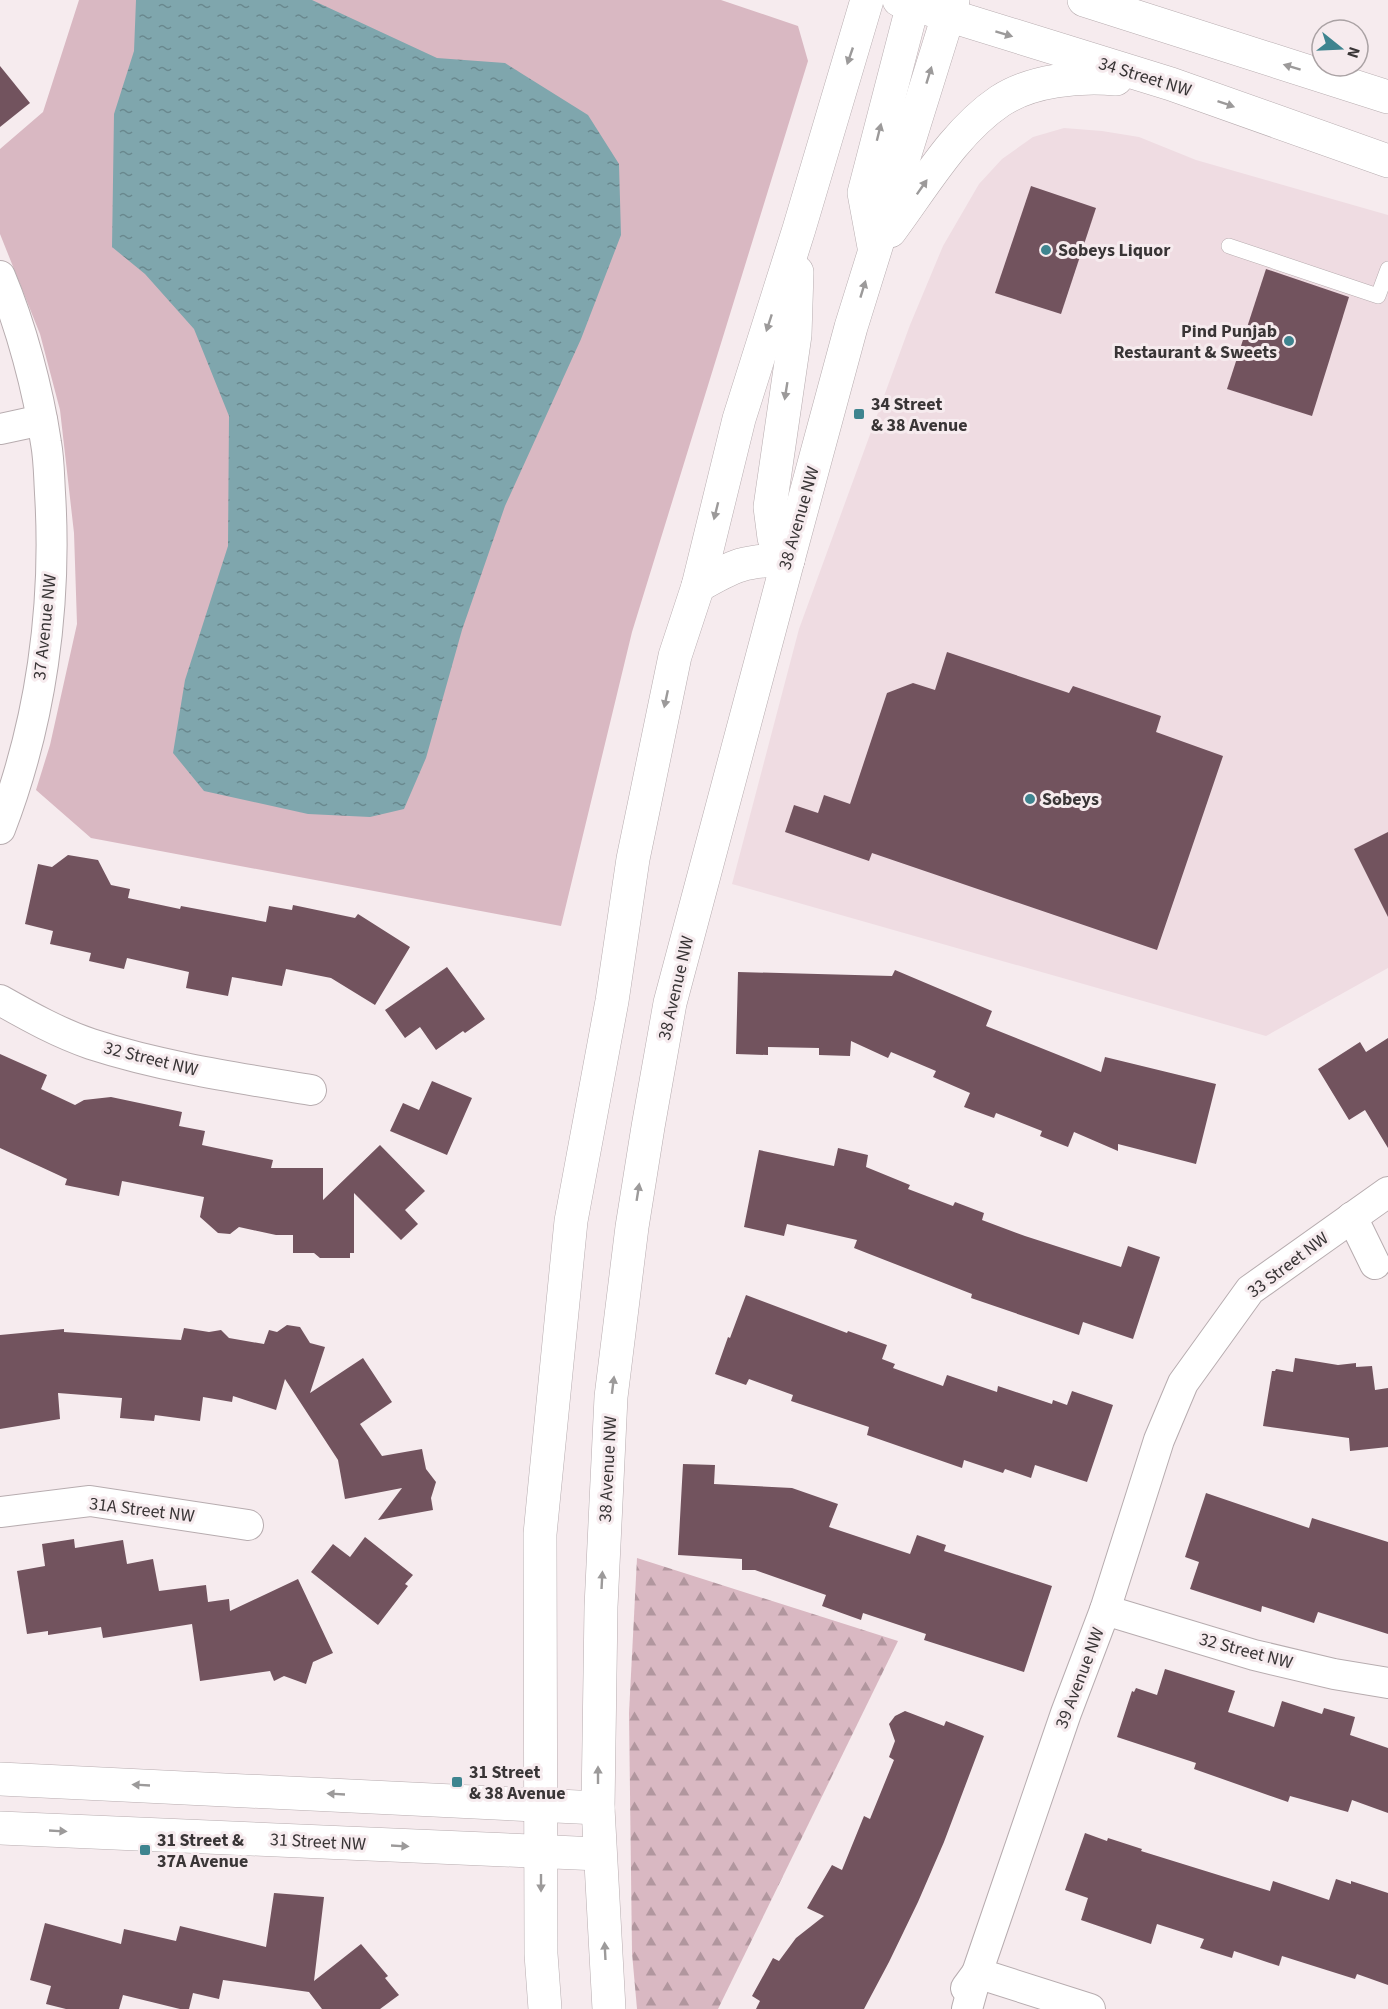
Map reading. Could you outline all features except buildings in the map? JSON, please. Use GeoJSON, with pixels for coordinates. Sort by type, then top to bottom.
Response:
{"type":"FeatureCollection","features":[{"type":"Feature","properties":{"kind":"main road"},"geometry":{"type":"LineString","coordinates":[[545,2009],[542,1954],[540,1534],[571,1221],[612,1001],[633,859],[675,656],[698,586],[739,419],[799,229],[867,0]]}},
{"type":"Feature","properties":{"kind":"main road"},"geometry":{"type":"LineString","coordinates":[[1084,0],[1388,97]]}},
{"type":"Feature","properties":{"kind":"main road"},"geometry":{"type":"LineString","coordinates":[[1151,0],[1193,36]]}},
{"type":"Feature","properties":{"kind":"main road"},"geometry":{"type":"LineString","coordinates":[[875,251],[864,193],[902,42],[929,3]]}},
{"type":"Feature","properties":{"kind":"main road","name":"34 Street NW"},"geometry":{"type":"LineString","coordinates":[[929,3],[1388,160]]}},
{"type":"Feature","properties":{"kind":"main road"},"geometry":{"type":"LineString","coordinates":[[875,251],[941,159],[965,131],[1001,101],[1035,86],[1071,78],[1171,84]]}},
{"type":"Feature","properties":{"kind":"main road"},"geometry":{"type":"LineString","coordinates":[[788,560],[774,538],[770,507],[795,335],[799,229]]}},
{"type":"Feature","properties":{"kind":"main road","name":"38 Avenue NW"},"geometry":{"type":"LineString","coordinates":[[609,2009],[598,1808],[601,1606],[611,1397],[632,1227],[670,1003],[851,327],[875,251]]}},
{"type":"Feature","properties":{"kind":"main road"},"geometry":{"type":"LineString","coordinates":[[698,586],[730,567],[757,560],[788,560]]}},
{"type":"Feature","properties":{"kind":"main road"},"geometry":{"type":"LineString","coordinates":[[0,1779],[598,1808]]}},
{"type":"Feature","properties":{"kind":"main road","name":"31 Street NW"},"geometry":{"type":"LineString","coordinates":[[0,1828],[599,1854]]}},
{"type":"Feature","properties":{"kind":"street","name":"37 Avenue NW"},"geometry":{"type":"LineString","coordinates":[[0,276],[12,304],[11,345],[42,420],[47,444],[53,541],[44,661],[28,740],[0,829]]}},
{"type":"Feature","properties":{"kind":"street"},"geometry":{"type":"LineString","coordinates":[[0,429],[42,420]]}},
{"type":"Feature","properties":{"kind":"street","name":"32 Street NW"},"geometry":{"type":"LineString","coordinates":[[0,1000],[45,1025],[91,1044],[198,1071],[311,1090]]}},
{"type":"Feature","properties":{"kind":"street","name":"33 Street NW"},"geometry":{"type":"LineString","coordinates":[[1183,1383],[1250,1290],[1388,1192]]}},
{"type":"Feature","properties":{"kind":"street"},"geometry":{"type":"LineString","coordinates":[[1352,1217],[1375,1264]]}},
{"type":"Feature","properties":{"kind":"street","name":"39 Avenue NW"},"geometry":{"type":"LineString","coordinates":[[967,2009],[977,1972],[1066,1713],[1106,1610],[1159,1440],[1183,1383]]}},
{"type":"Feature","properties":{"kind":"street","name":"31A Street NW"},"geometry":{"type":"LineString","coordinates":[[0,1512],[90,1501],[248,1525]]}},
{"type":"Feature","properties":{"kind":"street","name":"32 Street NW"},"geometry":{"type":"LineString","coordinates":[[1106,1610],[1254,1655],[1334,1674],[1388,1683]]}},
{"type":"Feature","properties":{"kind":"street"},"geometry":{"type":"LineString","coordinates":[[977,1972],[1090,2009]]}},
{"type":"Feature","properties":{"kind":"street","name":"39 Avenue NW"},"geometry":{"type":"LineString","coordinates":[[952,2009],[977,1972]]}},
{"type":"Feature","properties":{"kind":"lane"},"geometry":{"type":"LineString","coordinates":[[1229,246],[1378,296],[1388,269]]}},
{"type":"Feature","properties":{"kind":"shaded area"},"geometry":{"type":"Polygon","coordinates":[[[1064,128],[1139,137],[1196,160],[1388,215],[1388,968],[1266,1036],[732,884],[799,629],[910,325],[943,246],[979,184],[1002,159],[1033,137],[1064,128]]]}},
{"type":"Feature","properties":{"kind":"green space"},"geometry":{"type":"Polygon","coordinates":[[[79,0],[721,0],[798,26],[808,61],[632,632],[561,926],[91,838],[36,790],[50,745],[77,624],[74,533],[60,410],[40,334],[0,234],[0,149],[43,112],[79,0]]]}},
{"type":"Feature","properties":{"kind":"green space"},"geometry":{"type":"Polygon","coordinates":[[[637,1558],[898,1641],[718,2009],[637,2009],[632,1953],[629,1713],[637,1558]]]}},
{"type":"Feature","properties":{"kind":"water"},"geometry":{"type":"Polygon","coordinates":[[[136,0],[312,0],[437,58],[505,63],[588,115],[619,164],[621,235],[581,339],[505,506],[462,630],[426,758],[404,809],[370,817],[308,814],[204,791],[173,753],[185,680],[228,546],[229,416],[194,329],[145,274],[112,247],[114,114],[134,51],[136,0]]]}},
{"type":"Feature","properties":{"kind":"place","name":"Sobeys Liquor"},"geometry":{"type":"Point","coordinates":[1046,250]}},
{"type":"Feature","properties":{"kind":"place","name":"Pind Punjab Restaurant & Sweets"},"geometry":{"type":"Point","coordinates":[1289,341]}},
{"type":"Feature","properties":{"kind":"place","name":"34 Street & 38 Avenue"},"geometry":{"type":"Point","coordinates":[859,414]}},
{"type":"Feature","properties":{"kind":"place","name":"Sobeys"},"geometry":{"type":"Point","coordinates":[1030,799]}},
{"type":"Feature","properties":{"kind":"place","name":"31 Street & 38 Avenue"},"geometry":{"type":"Point","coordinates":[457,1782]}},
{"type":"Feature","properties":{"kind":"place","name":"31 Street & 37A Avenue"},"geometry":{"type":"Point","coordinates":[145,1850]}}]}
